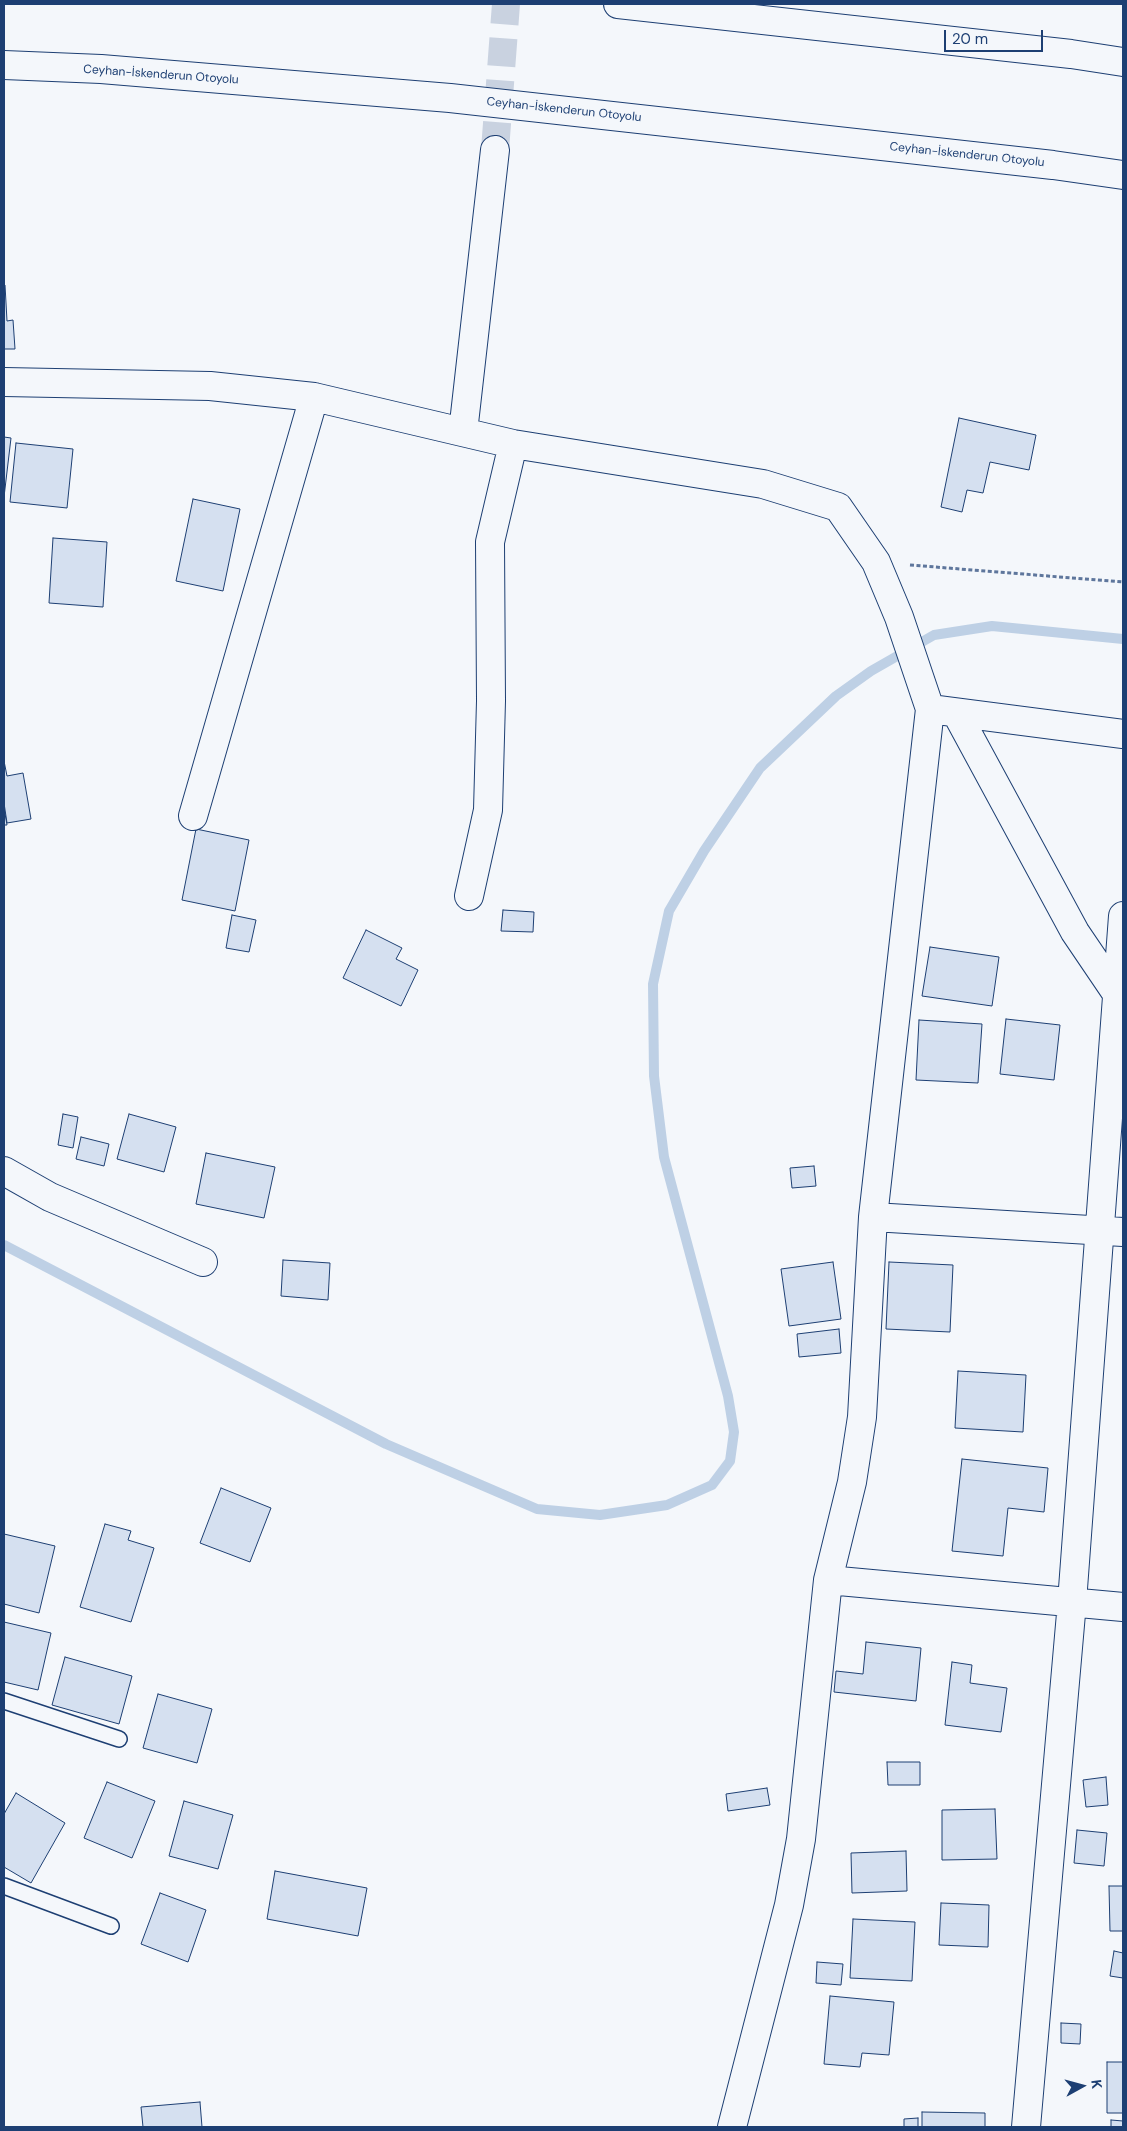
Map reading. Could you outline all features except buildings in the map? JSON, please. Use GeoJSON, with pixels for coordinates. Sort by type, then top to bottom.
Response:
{"type":"FeatureCollection","features":[{"type":"Feature","properties":{"kind":"main road"},"geometry":{"type":"LineString","coordinates":[[618,4],[1072,54],[1123,62]]}},
{"type":"Feature","properties":{"kind":"main road","name":"Ceyhan-İskenderun Otoyolu"},"geometry":{"type":"LineString","coordinates":[[4,66],[101,69],[450,98],[1053,165],[1123,175]]}},
{"type":"Feature","properties":{"kind":"main road"},"geometry":{"type":"LineString","coordinates":[[463,432],[495,150]]}},
{"type":"Feature","properties":{"kind":"main road"},"geometry":{"type":"LineString","coordinates":[[4,382],[210,386],[314,397],[513,444],[763,484],[838,507],[876,562],[899,617],[930,709],[873,1217],[862,1417],[852,1482],[828,1580],[799,1848],[789,1905],[732,2127]]}},
{"type":"Feature","properties":{"kind":"main road"},"geometry":{"type":"LineString","coordinates":[[193,816],[314,397]]}},
{"type":"Feature","properties":{"kind":"main road"},"geometry":{"type":"LineString","coordinates":[[469,896],[488,810],[491,701],[490,542],[513,444]]}},
{"type":"Feature","properties":{"kind":"main road"},"geometry":{"type":"LineString","coordinates":[[930,709],[1123,734]]}},
{"type":"Feature","properties":{"kind":"main road"},"geometry":{"type":"LineString","coordinates":[[957,714],[1075,932],[1116,994]]}},
{"type":"Feature","properties":{"kind":"main road"},"geometry":{"type":"LineString","coordinates":[[1026,2127],[1072,1602],[1112,1231],[1116,994],[1123,916]]}},
{"type":"Feature","properties":{"kind":"main road"},"geometry":{"type":"LineString","coordinates":[[4,1171],[50,1197],[203,1262]]}},
{"type":"Feature","properties":{"kind":"main road"},"geometry":{"type":"LineString","coordinates":[[873,1217],[1112,1231]]}},
{"type":"Feature","properties":{"kind":"main road"},"geometry":{"type":"LineString","coordinates":[[828,1580],[1123,1606]]}},
{"type":"Feature","properties":{"kind":"lane"},"geometry":{"type":"LineString","coordinates":[[4,1701],[119,1739]]}},
{"type":"Feature","properties":{"kind":"lane"},"geometry":{"type":"LineString","coordinates":[[4,1886],[111,1926]]}},
{"type":"Feature","properties":{"kind":"path"},"geometry":{"type":"LineString","coordinates":[[876,562],[1123,582]]}},
{"type":"Feature","properties":{"kind":"waterway"},"geometry":{"type":"LineString","coordinates":[[4,1245],[386,1444],[537,1509],[600,1515],[667,1505],[712,1485],[730,1461],[734,1432],[728,1396],[664,1157],[654,1076],[653,984],[669,911],[704,851],[760,768],[836,696],[871,671],[934,635],[992,626],[1123,639]]}},
{"type":"Feature","properties":{"kind":"tunnel"},"geometry":{"type":"LineString","coordinates":[[495,150],[506,4]]}}]}
